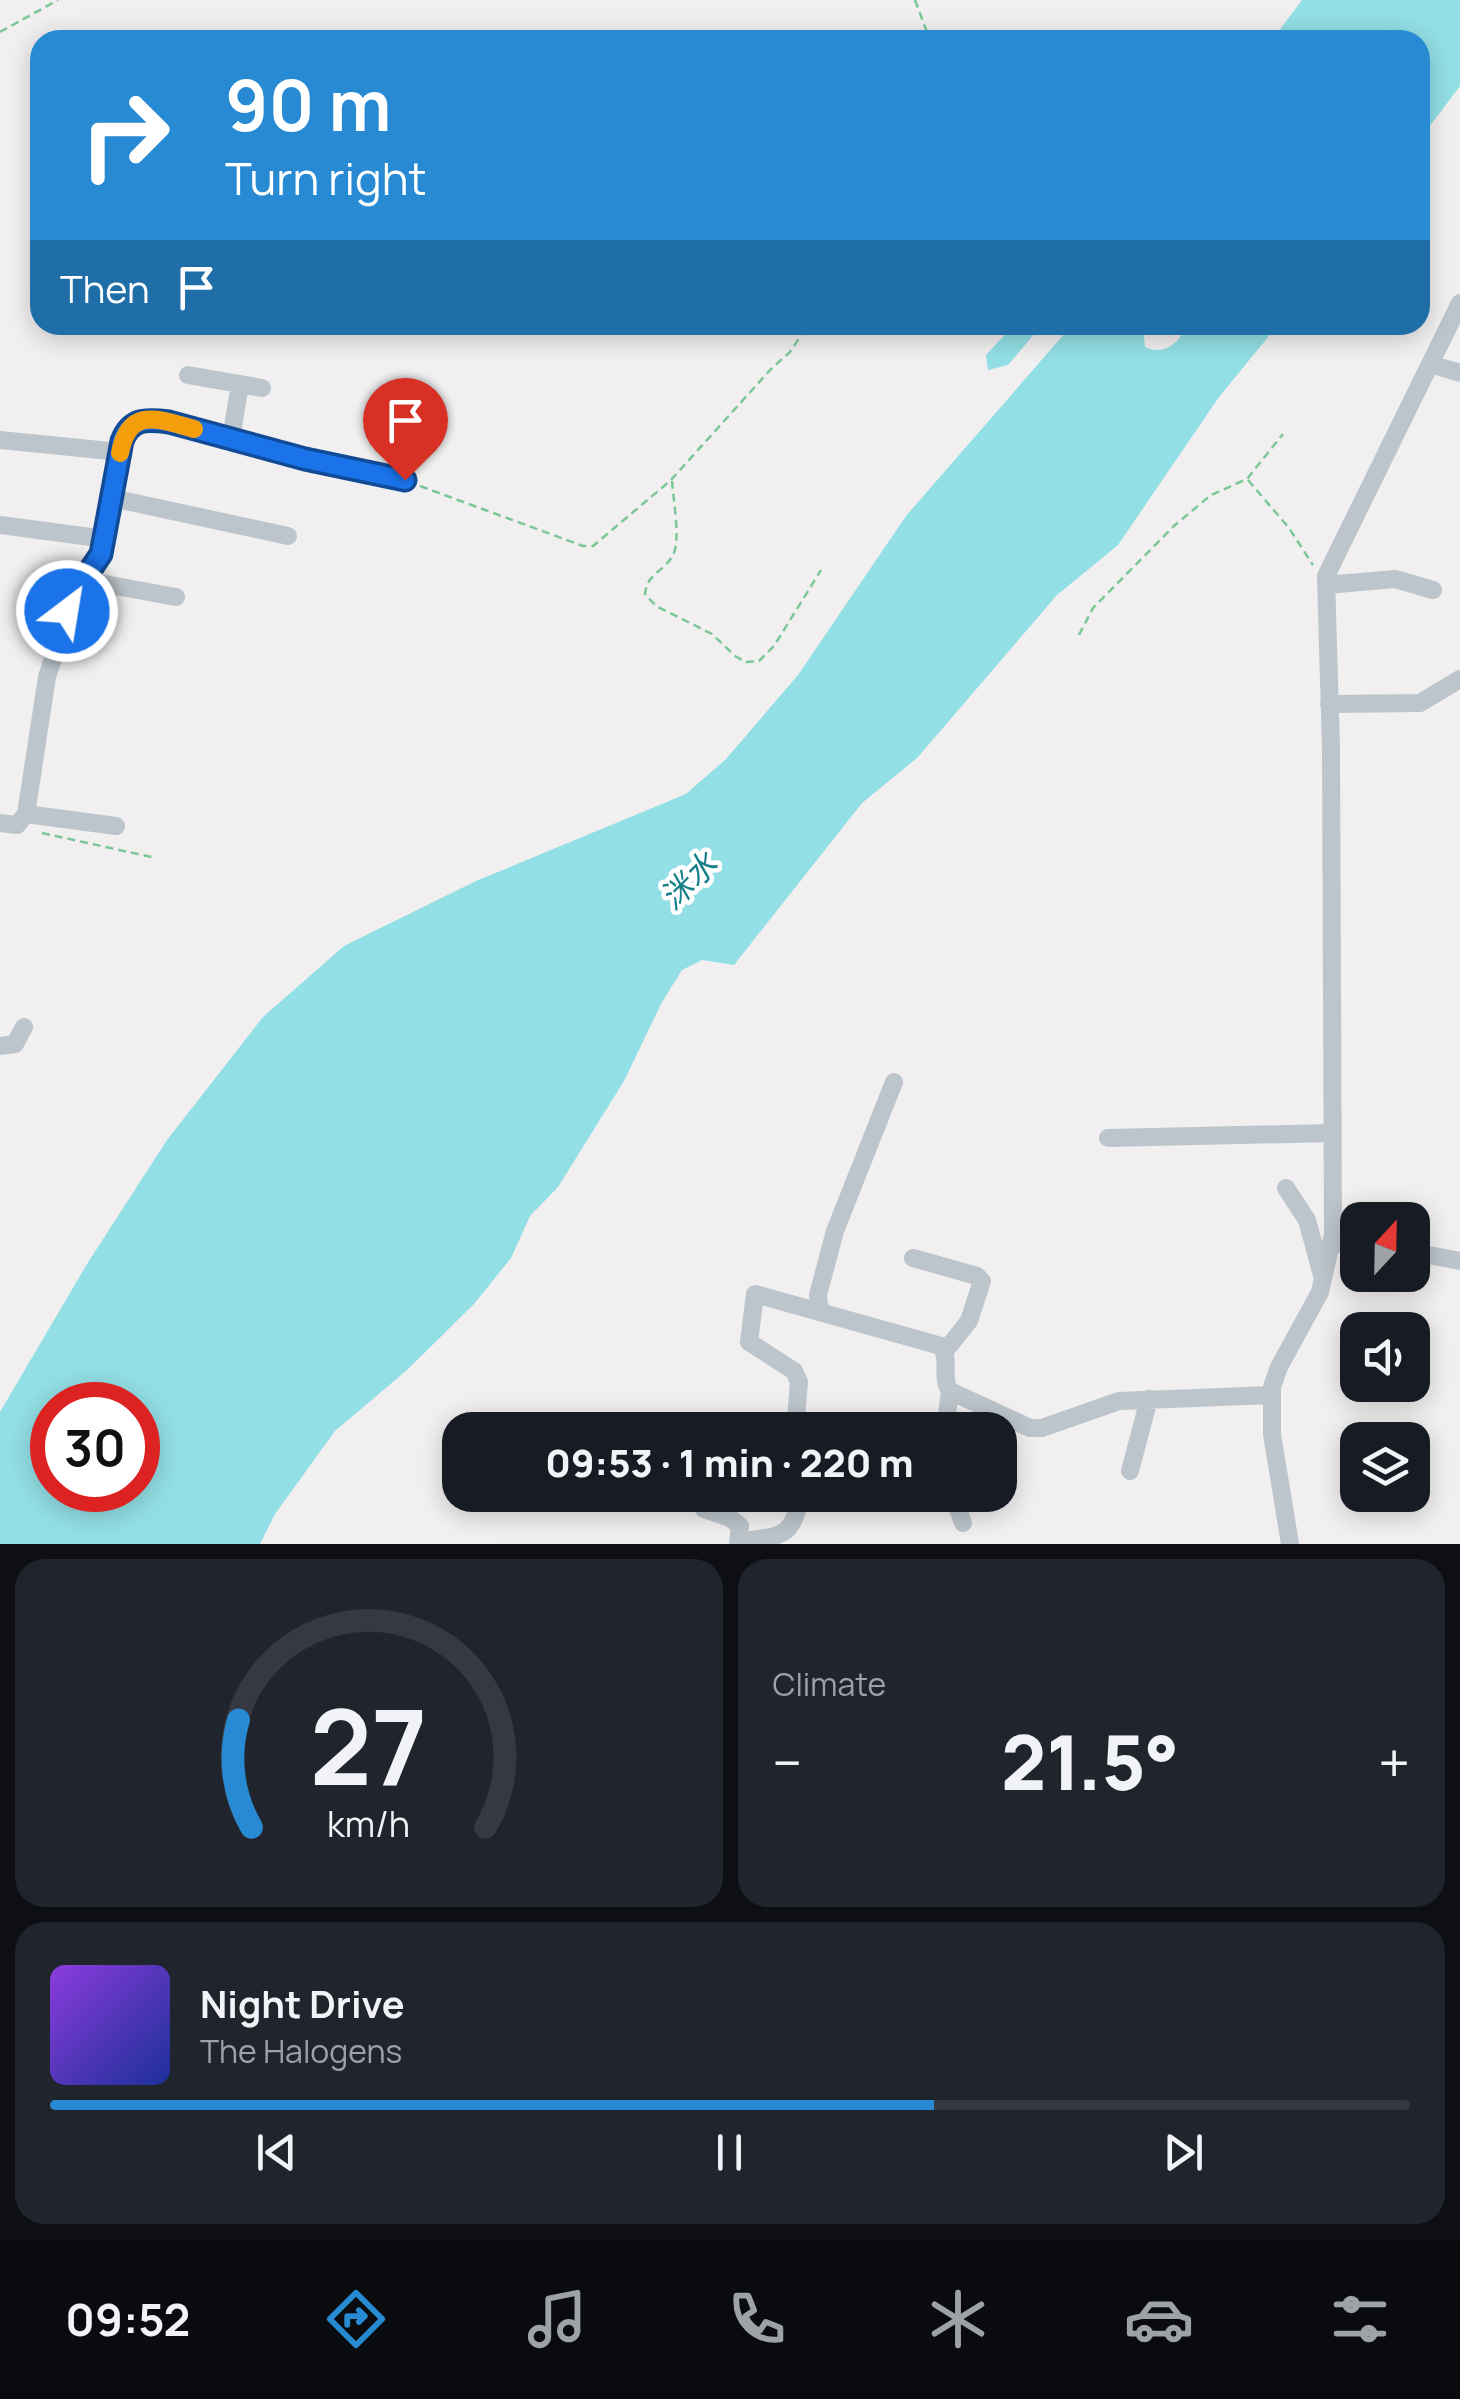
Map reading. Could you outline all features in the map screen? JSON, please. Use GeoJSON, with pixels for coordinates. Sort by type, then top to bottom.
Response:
{"type":"FeatureCollection","features":[{"type":"Feature","properties":{"kind":"street"},"geometry":{"type":"LineString","coordinates":[[1290,1544],[1276,1473],[1271,1395],[1278,1368],[1324,1282],[1332,1243],[1326,585],[1329,566],[1460,303]]}},
{"type":"Feature","properties":{"kind":"street"},"geometry":{"type":"LineString","coordinates":[[1430,364],[1460,373]]}},
{"type":"Feature","properties":{"kind":"street"},"geometry":{"type":"LineString","coordinates":[[188,376],[262,388]]}},
{"type":"Feature","properties":{"kind":"street"},"geometry":{"type":"LineString","coordinates":[[231,439],[240,384]]}},
{"type":"Feature","properties":{"kind":"street"},"geometry":{"type":"LineString","coordinates":[[116,826],[14,821],[47,677],[67,611],[106,539],[126,429],[147,419],[169,422],[405,480]]}},
{"type":"Feature","properties":{"kind":"street"},"geometry":{"type":"LineString","coordinates":[[0,440],[120,452]]}},
{"type":"Feature","properties":{"kind":"street"},"geometry":{"type":"LineString","coordinates":[[112,498],[288,536]]}},
{"type":"Feature","properties":{"kind":"street"},"geometry":{"type":"LineString","coordinates":[[0,525],[106,539]]}},
{"type":"Feature","properties":{"kind":"street"},"geometry":{"type":"LineString","coordinates":[[1326,585],[1396,579],[1433,590]]}},
{"type":"Feature","properties":{"kind":"street"},"geometry":{"type":"LineString","coordinates":[[83,580],[176,598]]}},
{"type":"Feature","properties":{"kind":"street"},"geometry":{"type":"LineString","coordinates":[[1330,704],[1420,703],[1460,678]]}},
{"type":"Feature","properties":{"kind":"street"},"geometry":{"type":"LineString","coordinates":[[0,1046],[15,1044],[24,1027]]}},
{"type":"Feature","properties":{"kind":"street"},"geometry":{"type":"LineString","coordinates":[[820,1312],[818,1296],[835,1230],[894,1082]]}},
{"type":"Feature","properties":{"kind":"street"},"geometry":{"type":"LineString","coordinates":[[1108,1138],[1332,1134]]}},
{"type":"Feature","properties":{"kind":"street"},"geometry":{"type":"LineString","coordinates":[[1286,1188],[1307,1220],[1324,1282]]}},
{"type":"Feature","properties":{"kind":"street"},"geometry":{"type":"LineString","coordinates":[[1332,1243],[1340,1244]]}},
{"type":"Feature","properties":{"kind":"street"},"geometry":{"type":"LineString","coordinates":[[1430,1255],[1460,1261]]}},
{"type":"Feature","properties":{"kind":"street"},"geometry":{"type":"LineString","coordinates":[[913,1258],[977,1276],[982,1281],[969,1321],[945,1351]]}},
{"type":"Feature","properties":{"kind":"street"},"geometry":{"type":"LineString","coordinates":[[796,1412],[799,1382],[794,1370],[749,1342],[755,1294],[941,1346],[950,1390],[1030,1428],[1042,1428],[1120,1400],[1271,1395]]}},
{"type":"Feature","properties":{"kind":"street"},"geometry":{"type":"LineString","coordinates":[[947,1412],[950,1390]]}},
{"type":"Feature","properties":{"kind":"street"},"geometry":{"type":"LineString","coordinates":[[1130,1470],[1149,1399]]}},
{"type":"Feature","properties":{"kind":"street"},"geometry":{"type":"LineString","coordinates":[[710,1512],[740,1526],[738,1543],[791,1530],[798,1512]]}},
{"type":"Feature","properties":{"kind":"street"},"geometry":{"type":"LineString","coordinates":[[959,1512],[963,1523]]}},
{"type":"Feature","properties":{"kind":"path"},"geometry":{"type":"LineString","coordinates":[[0,32],[58,0]]}},
{"type":"Feature","properties":{"kind":"path"},"geometry":{"type":"LineString","coordinates":[[915,0],[926,30]]}},
{"type":"Feature","properties":{"kind":"path"},"geometry":{"type":"LineString","coordinates":[[405,480],[583,546],[593,546],[672,479],[801,335]]}},
{"type":"Feature","properties":{"kind":"path"},"geometry":{"type":"LineString","coordinates":[[1079,636],[1093,608],[1175,525],[1210,495],[1248,479],[1283,434]]}},
{"type":"Feature","properties":{"kind":"path"},"geometry":{"type":"LineString","coordinates":[[672,479],[676,547],[672,558],[652,574],[645,594],[656,606],[712,634],[735,656],[746,662],[759,661],[774,646],[821,570]]}},
{"type":"Feature","properties":{"kind":"path"},"geometry":{"type":"LineString","coordinates":[[1248,479],[1289,528],[1326,585]]}},
{"type":"Feature","properties":{"kind":"path"},"geometry":{"type":"LineString","coordinates":[[14,821],[57,838],[156,858]]}},
{"type":"Feature","properties":{"kind":"water"},"geometry":{"type":"Polygon","coordinates":[[[1302,0],[1460,0],[1460,86],[1430,126],[1430,30],[1280,30],[1302,0]]]}},
{"type":"Feature","properties":{"kind":"water"},"geometry":{"type":"Polygon","coordinates":[[[1005,335],[1034,335],[1008,365],[988,370],[986,355],[1005,335]]]}},
{"type":"Feature","properties":{"kind":"water","name":"洣水"},"geometry":{"type":"Polygon","coordinates":[[[1063,335],[1144,335],[1145,347],[1159,350],[1181,335],[1270,335],[1219,397],[1118,545],[1057,595],[918,757],[862,803],[734,965],[702,960],[682,970],[624,1081],[558,1187],[530,1216],[511,1258],[474,1304],[407,1370],[335,1431],[275,1514],[260,1544],[0,1544],[0,1412],[87,1264],[167,1140],[263,1017],[344,946],[476,881],[686,794],[726,759],[798,675],[906,516],[1063,335]]]}},
{"type":"Feature","properties":{"kind":"slow traffic"},"geometry":{"type":"LineString","coordinates":[[120,453],[126,429],[133,423],[147,419],[194,429]]}},
{"type":"Feature","properties":{"kind":"route"},"geometry":{"type":"LineString","coordinates":[[67,611],[101,554],[122,441],[133,423],[147,419],[169,422],[305,459],[405,480]]}}]}
